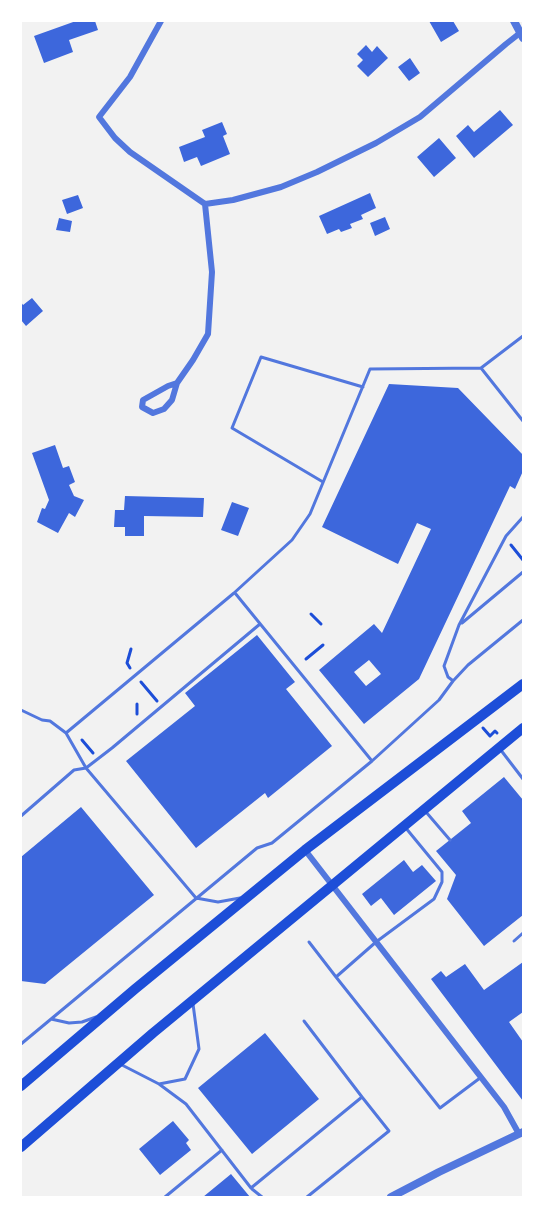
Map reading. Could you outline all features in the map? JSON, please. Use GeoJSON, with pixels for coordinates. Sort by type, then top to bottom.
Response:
{"type":"FeatureCollection","features":[{"type":"Feature","properties":{"kind":"highway"},"geometry":{"type":"LineString","coordinates":[[21,1086],[305,850],[523,684]]}},
{"type":"Feature","properties":{"kind":"highway"},"geometry":{"type":"LineString","coordinates":[[21,1147],[193,1000],[523,728]]}},
{"type":"Feature","properties":{"kind":"street"},"geometry":{"type":"LineString","coordinates":[[161,21],[130,77],[99,117],[130,152],[206,204],[281,187],[376,143],[420,117],[506,44],[522,36],[514,21]]}},
{"type":"Feature","properties":{"kind":"street"},"geometry":{"type":"LineString","coordinates":[[177,383],[148,396],[143,400],[142,406],[153,413],[164,409],[172,400],[177,383],[194,360],[208,334],[212,272],[206,204]]}},
{"type":"Feature","properties":{"kind":"street"},"geometry":{"type":"LineString","coordinates":[[305,850],[504,1107],[521,1133],[391,1197]]}},
{"type":"Feature","properties":{"kind":"lane"},"geometry":{"type":"LineString","coordinates":[[66,733],[234,593],[280,552],[302,528],[370,369],[481,368],[523,336]]}},
{"type":"Feature","properties":{"kind":"lane"},"geometry":{"type":"LineString","coordinates":[[323,482],[232,428],[261,357],[363,387]]}},
{"type":"Feature","properties":{"kind":"lane"},"geometry":{"type":"LineString","coordinates":[[481,368],[523,421]]}},
{"type":"Feature","properties":{"kind":"lane"},"geometry":{"type":"LineString","coordinates":[[453,681],[448,677],[444,666],[459,625],[506,536],[523,517]]}},
{"type":"Feature","properties":{"kind":"lane"},"geometry":{"type":"LineString","coordinates":[[459,625],[523,573]]}},
{"type":"Feature","properties":{"kind":"lane"},"geometry":{"type":"LineString","coordinates":[[234,593],[372,761]]}},
{"type":"Feature","properties":{"kind":"lane"},"geometry":{"type":"LineString","coordinates":[[21,1044],[257,848],[272,843],[372,761],[439,700],[468,665],[523,620]]}},
{"type":"Feature","properties":{"kind":"lane"},"geometry":{"type":"LineString","coordinates":[[21,816],[75,770],[86,768],[260,624]]}},
{"type":"Feature","properties":{"kind":"lane"},"geometry":{"type":"LineString","coordinates":[[21,710],[42,720],[50,721],[66,733],[86,768],[196,898],[227,902],[252,893]]}},
{"type":"Feature","properties":{"kind":"lane"},"geometry":{"type":"LineString","coordinates":[[499,748],[523,779]]}},
{"type":"Feature","properties":{"kind":"lane"},"geometry":{"type":"LineString","coordinates":[[424,810],[450,840]]}},
{"type":"Feature","properties":{"kind":"lane"},"geometry":{"type":"LineString","coordinates":[[336,976],[376,942],[434,899],[442,882],[442,872],[404,825]]}},
{"type":"Feature","properties":{"kind":"lane"},"geometry":{"type":"LineString","coordinates":[[514,941],[523,933]]}},
{"type":"Feature","properties":{"kind":"lane"},"geometry":{"type":"LineString","coordinates":[[309,942],[440,1108],[481,1077]]}},
{"type":"Feature","properties":{"kind":"lane"},"geometry":{"type":"LineString","coordinates":[[159,1084],[185,1079],[199,1049],[193,1000]]}},
{"type":"Feature","properties":{"kind":"lane"},"geometry":{"type":"LineString","coordinates":[[51,1019],[69,1023],[82,1022],[111,1009]]}},
{"type":"Feature","properties":{"kind":"lane"},"geometry":{"type":"LineString","coordinates":[[304,1021],[389,1131],[307,1197]]}},
{"type":"Feature","properties":{"kind":"lane"},"geometry":{"type":"LineString","coordinates":[[118,1063],[159,1084],[186,1104],[251,1188],[262,1197]]}},
{"type":"Feature","properties":{"kind":"lane"},"geometry":{"type":"LineString","coordinates":[[251,1188],[362,1097]]}},
{"type":"Feature","properties":{"kind":"lane"},"geometry":{"type":"LineString","coordinates":[[165,1197],[222,1150]]}},
{"type":"Feature","properties":{"kind":"path"},"geometry":{"type":"LineString","coordinates":[[508,541],[523,560]]}},
{"type":"Feature","properties":{"kind":"path"},"geometry":{"type":"LineString","coordinates":[[311,614],[321,624]]}},
{"type":"Feature","properties":{"kind":"path"},"geometry":{"type":"LineString","coordinates":[[306,659],[324,645]]}},
{"type":"Feature","properties":{"kind":"path"},"geometry":{"type":"LineString","coordinates":[[130,668],[127,663],[131,649]]}},
{"type":"Feature","properties":{"kind":"path"},"geometry":{"type":"LineString","coordinates":[[141,682],[158,702]]}},
{"type":"Feature","properties":{"kind":"path"},"geometry":{"type":"LineString","coordinates":[[137,704],[137,719]]}},
{"type":"Feature","properties":{"kind":"path"},"geometry":{"type":"LineString","coordinates":[[482,727],[490,736],[495,731],[498,734]]}},
{"type":"Feature","properties":{"kind":"path"},"geometry":{"type":"LineString","coordinates":[[79,736],[94,755]]}},
{"type":"Feature","properties":{"kind":"building"},"geometry":{"type":"Polygon","coordinates":[[[76,21],[95,21],[98,30],[69,40],[73,52],[44,63],[34,36],[76,21]]]}},
{"type":"Feature","properties":{"kind":"building"},"geometry":{"type":"Polygon","coordinates":[[[429,21],[453,21],[459,31],[441,42],[429,21]]]}},
{"type":"Feature","properties":{"kind":"building"},"geometry":{"type":"Polygon","coordinates":[[[366,45],[372,52],[377,46],[388,58],[368,77],[357,66],[363,60],[357,54],[366,45]]]}},
{"type":"Feature","properties":{"kind":"building"},"geometry":{"type":"Polygon","coordinates":[[[410,58],[420,73],[409,81],[398,67],[410,58]]]}},
{"type":"Feature","properties":{"kind":"building"},"geometry":{"type":"Polygon","coordinates":[[[500,110],[513,125],[474,158],[456,136],[468,125],[474,132],[500,110]]]}},
{"type":"Feature","properties":{"kind":"building"},"geometry":{"type":"Polygon","coordinates":[[[222,122],[227,134],[223,136],[230,154],[201,166],[197,157],[184,162],[179,147],[205,137],[202,130],[222,122]]]}},
{"type":"Feature","properties":{"kind":"building"},"geometry":{"type":"Polygon","coordinates":[[[439,138],[456,158],[434,177],[417,157],[439,138]]]}},
{"type":"Feature","properties":{"kind":"building"},"geometry":{"type":"Polygon","coordinates":[[[370,193],[376,208],[361,215],[363,219],[350,224],[352,228],[341,232],[339,229],[327,234],[319,216],[370,193]]]}},
{"type":"Feature","properties":{"kind":"building"},"geometry":{"type":"Polygon","coordinates":[[[78,195],[83,208],[67,214],[62,200],[78,195]]]}},
{"type":"Feature","properties":{"kind":"building"},"geometry":{"type":"Polygon","coordinates":[[[385,217],[390,229],[375,236],[370,223],[385,217]]]}},
{"type":"Feature","properties":{"kind":"building"},"geometry":{"type":"Polygon","coordinates":[[[59,218],[72,221],[70,232],[56,230],[59,218]]]}},
{"type":"Feature","properties":{"kind":"building"},"geometry":{"type":"Polygon","coordinates":[[[32,298],[43,311],[26,326],[21,320],[21,302],[23,305],[32,298]]]}},
{"type":"Feature","properties":{"kind":"building"},"geometry":{"type":"Polygon","coordinates":[[[389,384],[458,388],[523,455],[523,471],[515,489],[510,486],[419,679],[364,724],[319,670],[374,624],[382,633],[431,529],[417,523],[398,564],[322,527],[389,384]],[[369,660],[354,672],[366,686],[381,674],[369,660]]]}},
{"type":"Feature","properties":{"kind":"building"},"geometry":{"type":"Polygon","coordinates":[[[55,445],[63,468],[69,466],[75,482],[69,485],[74,496],[84,500],[75,517],[69,513],[58,533],[37,522],[42,508],[45,509],[49,500],[32,453],[55,445]]]}},
{"type":"Feature","properties":{"kind":"building"},"geometry":{"type":"Polygon","coordinates":[[[125,496],[204,498],[203,517],[144,516],[144,536],[125,536],[125,527],[114,527],[115,510],[124,510],[125,496]]]}},
{"type":"Feature","properties":{"kind":"building"},"geometry":{"type":"Polygon","coordinates":[[[232,502],[249,508],[238,536],[221,530],[232,502]]]}},
{"type":"Feature","properties":{"kind":"building"},"geometry":{"type":"Polygon","coordinates":[[[257,635],[295,682],[286,689],[332,746],[268,798],[265,793],[196,848],[126,761],[195,706],[185,693],[257,635]]]}},
{"type":"Feature","properties":{"kind":"building"},"geometry":{"type":"Polygon","coordinates":[[[504,777],[523,800],[523,915],[484,946],[447,899],[456,875],[436,851],[471,823],[462,811],[504,777]]]}},
{"type":"Feature","properties":{"kind":"building"},"geometry":{"type":"Polygon","coordinates":[[[81,807],[154,895],[45,984],[21,981],[21,857],[81,807]]]}},
{"type":"Feature","properties":{"kind":"building"},"geometry":{"type":"Polygon","coordinates":[[[404,860],[413,872],[422,865],[436,881],[394,915],[381,898],[371,906],[362,894],[404,860]]]}},
{"type":"Feature","properties":{"kind":"building"},"geometry":{"type":"Polygon","coordinates":[[[523,962],[523,1012],[509,1022],[523,1042],[523,1101],[431,979],[441,971],[446,977],[465,964],[484,990],[523,962]]]}},
{"type":"Feature","properties":{"kind":"building"},"geometry":{"type":"Polygon","coordinates":[[[265,1033],[319,1099],[252,1154],[198,1088],[265,1033]]]}},
{"type":"Feature","properties":{"kind":"building"},"geometry":{"type":"Polygon","coordinates":[[[173,1121],[189,1140],[186,1143],[191,1150],[160,1175],[139,1149],[173,1121]]]}},
{"type":"Feature","properties":{"kind":"building"},"geometry":{"type":"Polygon","coordinates":[[[231,1174],[250,1197],[203,1197],[231,1174]]]}}]}
